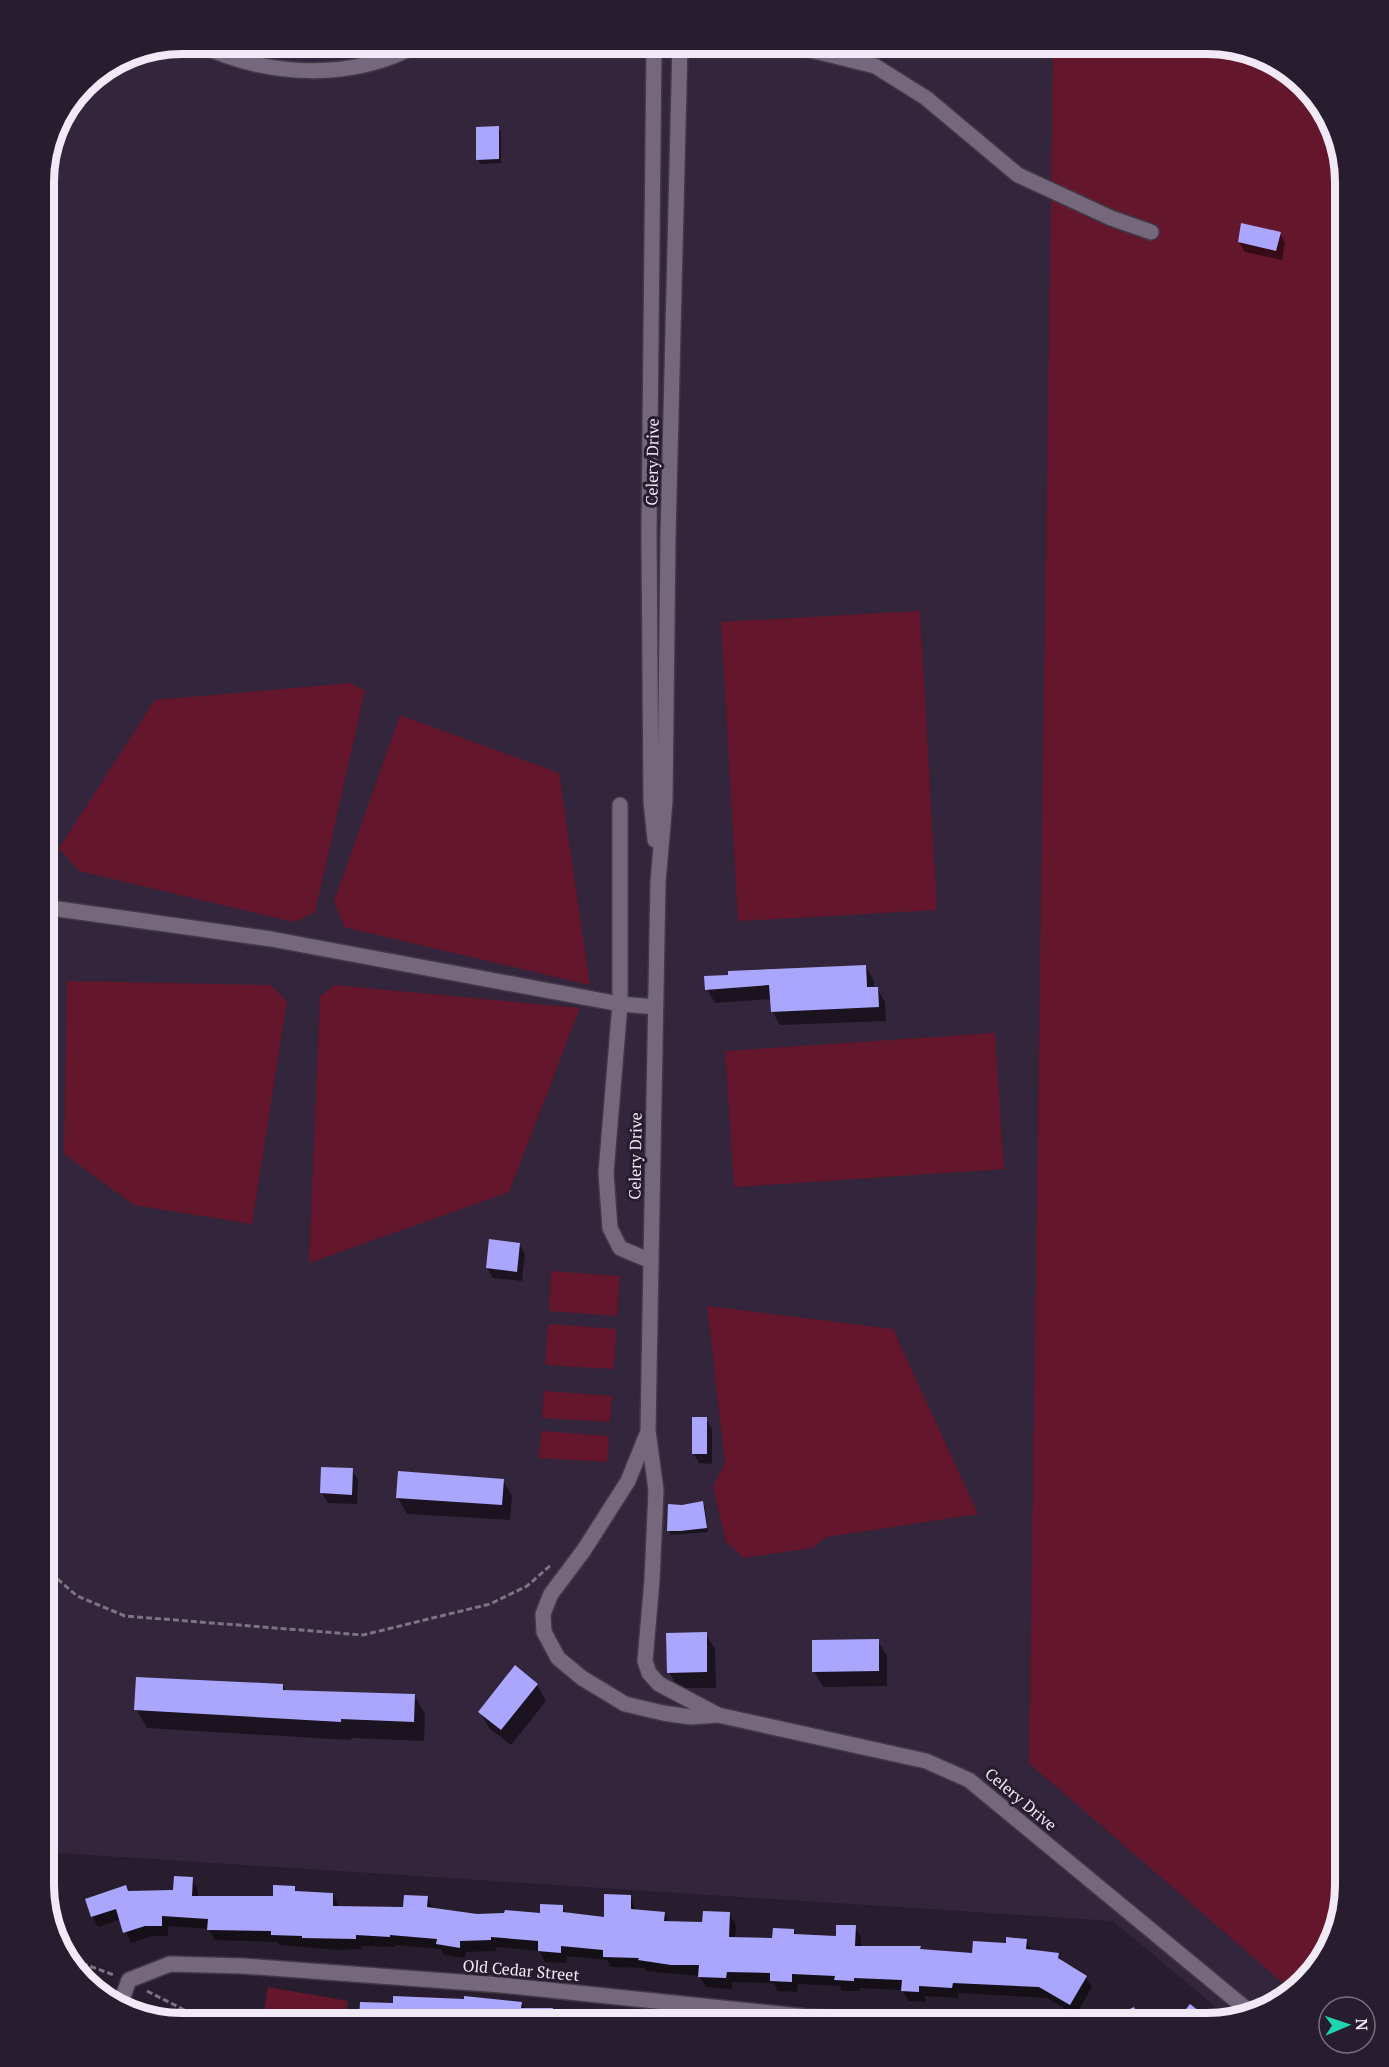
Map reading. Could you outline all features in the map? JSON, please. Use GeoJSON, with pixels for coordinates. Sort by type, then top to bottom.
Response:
{"type":"FeatureCollection","features":[{"type":"Feature","properties":{"kind":"street"},"geometry":{"type":"LineString","coordinates":[[222,54],[264,67],[315,71],[366,64],[397,54]]}},
{"type":"Feature","properties":{"kind":"street","name":"Celery Drive"},"geometry":{"type":"LineString","coordinates":[[654,54],[649,545],[651,801],[658,882]]}},
{"type":"Feature","properties":{"kind":"street","name":"Celery Drive"},"geometry":{"type":"LineString","coordinates":[[680,54],[668,536],[665,801],[658,882],[648,1431],[656,1490],[645,1661],[649,1673],[658,1684],[718,1715],[926,1761],[969,1780],[1244,2007]]}},
{"type":"Feature","properties":{"kind":"street"},"geometry":{"type":"LineString","coordinates":[[826,54],[875,66],[926,98],[1018,175],[1111,218],[1150,232]]}},
{"type":"Feature","properties":{"kind":"street"},"geometry":{"type":"LineString","coordinates":[[620,805],[620,1004],[606,1173],[607,1203],[610,1228],[620,1248],[651,1261]]}},
{"type":"Feature","properties":{"kind":"street"},"geometry":{"type":"LineString","coordinates":[[54,908],[271,939],[620,1004],[656,1007]]}},
{"type":"Feature","properties":{"kind":"street","name":"Celery Drive"},"geometry":{"type":"LineString","coordinates":[[648,1431],[628,1481],[584,1551],[551,1594],[543,1614],[544,1632],[558,1658],[582,1678],[625,1704],[691,1717],[718,1715]]}},
{"type":"Feature","properties":{"kind":"street","name":"Old Cedar Street"},"geometry":{"type":"LineString","coordinates":[[122,1998],[129,1980],[170,1964],[243,1966],[501,1985],[770,2013]]}},
{"type":"Feature","properties":{"kind":"path"},"geometry":{"type":"LineString","coordinates":[[54,1576],[78,1596],[124,1616],[363,1635],[490,1604],[527,1586],[558,1560]]}},
{"type":"Feature","properties":{"kind":"shaded area"},"geometry":{"type":"Polygon","coordinates":[[[182,54],[1215,54],[1232,56],[1271,71],[1285,80],[1309,104],[1318,118],[1331,149],[1335,182],[1334,1902],[1331,1918],[1318,1949],[1309,1963],[1285,1987],[1256,2003],[1224,2012],[1113,1921],[54,1853],[54,174],[58,149],[67,125],[80,104],[104,80],[125,67],[149,58],[182,54]]]}},
{"type":"Feature","properties":{"kind":"shaded area"},"geometry":{"type":"Polygon","coordinates":[[[1053,54],[1215,54],[1232,56],[1264,67],[1285,80],[1309,104],[1318,118],[1331,149],[1335,182],[1335,1885],[1331,1918],[1318,1949],[1309,1963],[1286,1986],[1029,1763],[1053,54]]]}},
{"type":"Feature","properties":{"kind":"shaded area"},"geometry":{"type":"Polygon","coordinates":[[[920,611],[937,910],[738,921],[721,622],[920,611]]]}},
{"type":"Feature","properties":{"kind":"shaded area"},"geometry":{"type":"Polygon","coordinates":[[[351,683],[365,691],[315,912],[294,922],[79,871],[59,848],[155,700],[351,683]]]}},
{"type":"Feature","properties":{"kind":"shaded area"},"geometry":{"type":"Polygon","coordinates":[[[400,715],[559,773],[590,985],[344,927],[334,901],[400,715]]]}},
{"type":"Feature","properties":{"kind":"shaded area"},"geometry":{"type":"Polygon","coordinates":[[[67,981],[270,985],[287,1001],[252,1224],[134,1205],[64,1154],[67,981]]]}},
{"type":"Feature","properties":{"kind":"shaded area"},"geometry":{"type":"Polygon","coordinates":[[[335,985],[580,1008],[509,1192],[309,1263],[320,996],[335,985]]]}},
{"type":"Feature","properties":{"kind":"shaded area"},"geometry":{"type":"Polygon","coordinates":[[[995,1033],[1004,1169],[734,1187],[725,1051],[995,1033]]]}},
{"type":"Feature","properties":{"kind":"shaded area"},"geometry":{"type":"Polygon","coordinates":[[[551,1271],[620,1276],[617,1316],[549,1311],[551,1271]]]}},
{"type":"Feature","properties":{"kind":"shaded area"},"geometry":{"type":"Polygon","coordinates":[[[707,1306],[893,1329],[978,1514],[827,1537],[812,1548],[744,1558],[726,1542],[713,1486],[725,1463],[707,1306]]]}},
{"type":"Feature","properties":{"kind":"shaded area"},"geometry":{"type":"Polygon","coordinates":[[[548,1324],[616,1329],[614,1369],[545,1365],[548,1324]]]}},
{"type":"Feature","properties":{"kind":"shaded area"},"geometry":{"type":"Polygon","coordinates":[[[544,1391],[612,1396],[610,1422],[542,1418],[544,1391]]]}},
{"type":"Feature","properties":{"kind":"shaded area"},"geometry":{"type":"Polygon","coordinates":[[[541,1431],[609,1436],[607,1462],[539,1458],[541,1431]]]}},
{"type":"Feature","properties":{"kind":"shaded area"},"geometry":{"type":"Polygon","coordinates":[[[268,1987],[348,2001],[346,2013],[264,2013],[268,1987]]]}},
{"type":"Feature","properties":{"kind":"building"},"geometry":{"type":"Polygon","coordinates":[[[499,126],[499,159],[476,160],[476,127],[499,126]]]}},
{"type":"Feature","properties":{"kind":"building"},"geometry":{"type":"Polygon","coordinates":[[[1241,223],[1281,232],[1276,251],[1238,242],[1241,223]]]}},
{"type":"Feature","properties":{"kind":"building"},"geometry":{"type":"Polygon","coordinates":[[[866,965],[867,987],[878,987],[879,1007],[771,1012],[769,985],[705,990],[704,976],[728,975],[728,971],[866,965]]]}},
{"type":"Feature","properties":{"kind":"building"},"geometry":{"type":"Polygon","coordinates":[[[489,1239],[520,1243],[517,1272],[486,1268],[489,1239]]]}},
{"type":"Feature","properties":{"kind":"building"},"geometry":{"type":"Polygon","coordinates":[[[692,1417],[707,1417],[707,1454],[692,1454],[692,1417]]]}},
{"type":"Feature","properties":{"kind":"building"},"geometry":{"type":"Polygon","coordinates":[[[321,1467],[353,1468],[352,1495],[320,1493],[321,1467]]]}},
{"type":"Feature","properties":{"kind":"building"},"geometry":{"type":"Polygon","coordinates":[[[398,1471],[504,1479],[502,1505],[396,1498],[398,1471]]]}},
{"type":"Feature","properties":{"kind":"building"},"geometry":{"type":"Polygon","coordinates":[[[703,1501],[707,1528],[667,1531],[668,1504],[682,1505],[703,1501]]]}},
{"type":"Feature","properties":{"kind":"building"},"geometry":{"type":"Polygon","coordinates":[[[707,1632],[707,1672],[667,1673],[666,1633],[707,1632]]]}},
{"type":"Feature","properties":{"kind":"building"},"geometry":{"type":"Polygon","coordinates":[[[879,1639],[879,1671],[812,1672],[812,1640],[879,1639]]]}},
{"type":"Feature","properties":{"kind":"building"},"geometry":{"type":"Polygon","coordinates":[[[515,1665],[538,1684],[501,1730],[478,1712],[515,1665]]]}},
{"type":"Feature","properties":{"kind":"building"},"geometry":{"type":"Polygon","coordinates":[[[136,1677],[283,1684],[283,1690],[415,1694],[414,1722],[341,1719],[341,1722],[134,1710],[136,1677]]]}},
{"type":"Feature","properties":{"kind":"building"},"geometry":{"type":"Polygon","coordinates":[[[174,1876],[193,1877],[192,1896],[273,1896],[273,1885],[295,1886],[295,1891],[333,1893],[333,1906],[403,1907],[404,1895],[428,1896],[427,1907],[477,1914],[504,1913],[505,1910],[540,1913],[540,1904],[563,1905],[563,1912],[604,1917],[604,1894],[631,1895],[631,1909],[665,1912],[664,1921],[702,1922],[703,1911],[730,1912],[729,1937],[772,1938],[773,1928],[794,1929],[794,1934],[836,1936],[836,1925],[856,1925],[855,1946],[921,1946],[920,1949],[972,1953],[973,1941],[1006,1943],[1006,1937],[1027,1939],[1026,1949],[1059,1953],[1058,1958],[1087,1976],[1070,2005],[1039,1987],[953,1983],[952,1988],[919,1986],[919,1992],[901,1991],[902,1980],[854,1978],[854,1981],[834,1980],[835,1976],[792,1974],[792,1982],[770,1981],[770,1973],[727,1972],[726,1978],[698,1977],[699,1965],[671,1965],[638,1960],[639,1958],[603,1957],[603,1950],[561,1946],[561,1953],[538,1951],[538,1941],[491,1937],[491,1940],[460,1941],[460,1948],[436,1944],[437,1939],[390,1935],[390,1937],[356,1935],[356,1939],[302,1938],[302,1936],[271,1935],[271,1931],[207,1930],[208,1919],[162,1916],[162,1926],[145,1926],[123,1933],[116,1909],[91,1917],[85,1899],[126,1885],[128,1891],[173,1890],[174,1876]]]}},
{"type":"Feature","properties":{"kind":"building"},"geometry":{"type":"Polygon","coordinates":[[[393,1996],[464,1999],[464,1996],[522,2002],[521,2008],[553,2008],[553,2013],[359,2013],[360,2002],[393,2003],[393,1996]]]}},
{"type":"Feature","properties":{"kind":"building"},"geometry":{"type":"Polygon","coordinates":[[[1190,2004],[1202,2013],[1183,2013],[1190,2004]]]}},
{"type":"Feature","properties":{"kind":"building"},"geometry":{"type":"Polygon","coordinates":[[[1134,2007],[1137,2013],[1121,2013],[1134,2007]]]}}]}
